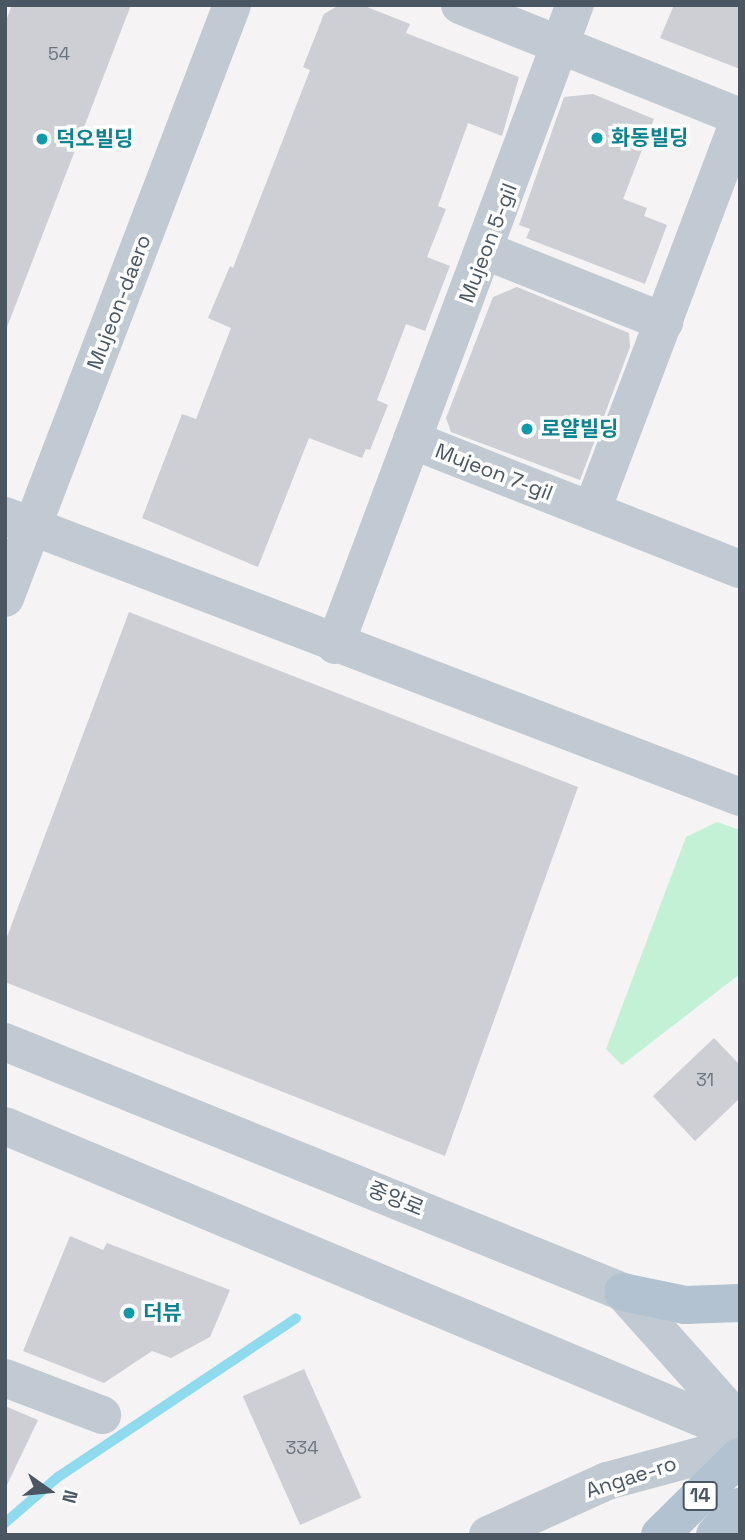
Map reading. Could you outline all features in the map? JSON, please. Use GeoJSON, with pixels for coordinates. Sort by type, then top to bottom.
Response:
{"type":"FeatureCollection","features":[{"type":"Feature","properties":{"kind":"main road"},"geometry":{"type":"LineString","coordinates":[[623,1292],[685,1305],[740,1303]]}},
{"type":"Feature","properties":{"kind":"main road","name":"14"},"geometry":{"type":"LineString","coordinates":[[660,1535],[740,1456]]}},
{"type":"Feature","properties":{"kind":"main road","name":"14"},"geometry":{"type":"LineString","coordinates":[[715,1535],[740,1507]]}},
{"type":"Feature","properties":{"kind":"street","name":"Mujeon-daero"},"geometry":{"type":"LineString","coordinates":[[5,598],[19,522],[232,5]]}},
{"type":"Feature","properties":{"kind":"street"},"geometry":{"type":"LineString","coordinates":[[460,5],[740,118],[592,510]]}},
{"type":"Feature","properties":{"kind":"street","name":"Mujeon 5-gil"},"geometry":{"type":"LineString","coordinates":[[412,440],[486,251],[575,5]]}},
{"type":"Feature","properties":{"kind":"street"},"geometry":{"type":"LineString","coordinates":[[486,251],[664,322]]}},
{"type":"Feature","properties":{"kind":"street","name":"Mujeon 7-gil"},"geometry":{"type":"LineString","coordinates":[[335,645],[412,440],[740,569]]}},
{"type":"Feature","properties":{"kind":"street"},"geometry":{"type":"LineString","coordinates":[[19,522],[335,645],[740,797]]}},
{"type":"Feature","properties":{"kind":"street","name":"중앙로"},"geometry":{"type":"LineString","coordinates":[[7,1042],[623,1292],[740,1423]]}},
{"type":"Feature","properties":{"kind":"street"},"geometry":{"type":"LineString","coordinates":[[5,1126],[740,1434]]}},
{"type":"Feature","properties":{"kind":"street"},"geometry":{"type":"LineString","coordinates":[[5,1378],[102,1415]]}},
{"type":"Feature","properties":{"kind":"street","name":"Angae-ro"},"geometry":{"type":"LineString","coordinates":[[488,1535],[607,1481],[740,1445]]}},
{"type":"Feature","properties":{"kind":"green space"},"geometry":{"type":"Polygon","coordinates":[[[717,822],[740,830],[740,974],[622,1065],[606,1049],[686,837],[717,822]]]}},
{"type":"Feature","properties":{"kind":"building"},"geometry":{"type":"Polygon","coordinates":[[[12,5],[131,5],[7,327],[5,23],[12,5]]]}},
{"type":"Feature","properties":{"kind":"building"},"geometry":{"type":"Polygon","coordinates":[[[339,5],[362,5],[410,24],[406,33],[519,77],[502,136],[468,123],[438,206],[446,209],[427,257],[450,266],[425,331],[406,324],[377,400],[388,405],[370,450],[366,449],[362,458],[309,438],[258,567],[142,518],[182,414],[196,419],[231,328],[208,318],[230,266],[233,268],[310,70],[303,67],[324,14],[339,5]]]}},
{"type":"Feature","properties":{"kind":"building"},"geometry":{"type":"Polygon","coordinates":[[[674,5],[740,5],[740,69],[660,38],[674,5]]]}},
{"type":"Feature","properties":{"kind":"building"},"geometry":{"type":"Polygon","coordinates":[[[593,94],[654,119],[623,199],[647,208],[644,216],[667,225],[645,284],[526,238],[530,229],[519,225],[564,97],[593,94]]]}},
{"type":"Feature","properties":{"kind":"building"},"geometry":{"type":"Polygon","coordinates":[[[517,287],[629,333],[630,347],[580,480],[451,432],[446,418],[493,297],[517,287]]]}},
{"type":"Feature","properties":{"kind":"building"},"geometry":{"type":"Polygon","coordinates":[[[129,612],[578,787],[445,1156],[5,982],[5,942],[129,612]]]}},
{"type":"Feature","properties":{"kind":"building"},"geometry":{"type":"Polygon","coordinates":[[[714,1038],[740,1065],[740,1098],[695,1141],[653,1096],[714,1038]]]}},
{"type":"Feature","properties":{"kind":"building","name":"더뷰"},"geometry":{"type":"Polygon","coordinates":[[[70,1236],[103,1250],[107,1243],[230,1290],[210,1337],[171,1358],[152,1351],[104,1383],[23,1351],[70,1236]]]}},
{"type":"Feature","properties":{"kind":"building"},"geometry":{"type":"Polygon","coordinates":[[[304,1369],[361,1498],[300,1525],[243,1396],[304,1369]]]}},
{"type":"Feature","properties":{"kind":"building"},"geometry":{"type":"Polygon","coordinates":[[[5,1406],[38,1420],[5,1489],[5,1406]]]}},
{"type":"Feature","properties":{"kind":"waterway"},"geometry":{"type":"LineString","coordinates":[[5,1523],[58,1477],[296,1318]]}},
{"type":"Feature","properties":{"kind":"place","name":"화동빌딩"},"geometry":{"type":"Point","coordinates":[597,138]}},
{"type":"Feature","properties":{"kind":"place","name":"덕오빌딩"},"geometry":{"type":"Point","coordinates":[42,139]}},
{"type":"Feature","properties":{"kind":"place","name":"로얄빌딩"},"geometry":{"type":"Point","coordinates":[527,429]}},
{"type":"Feature","properties":{"kind":"place","name":"더뷰"},"geometry":{"type":"Point","coordinates":[129,1313]}}]}
